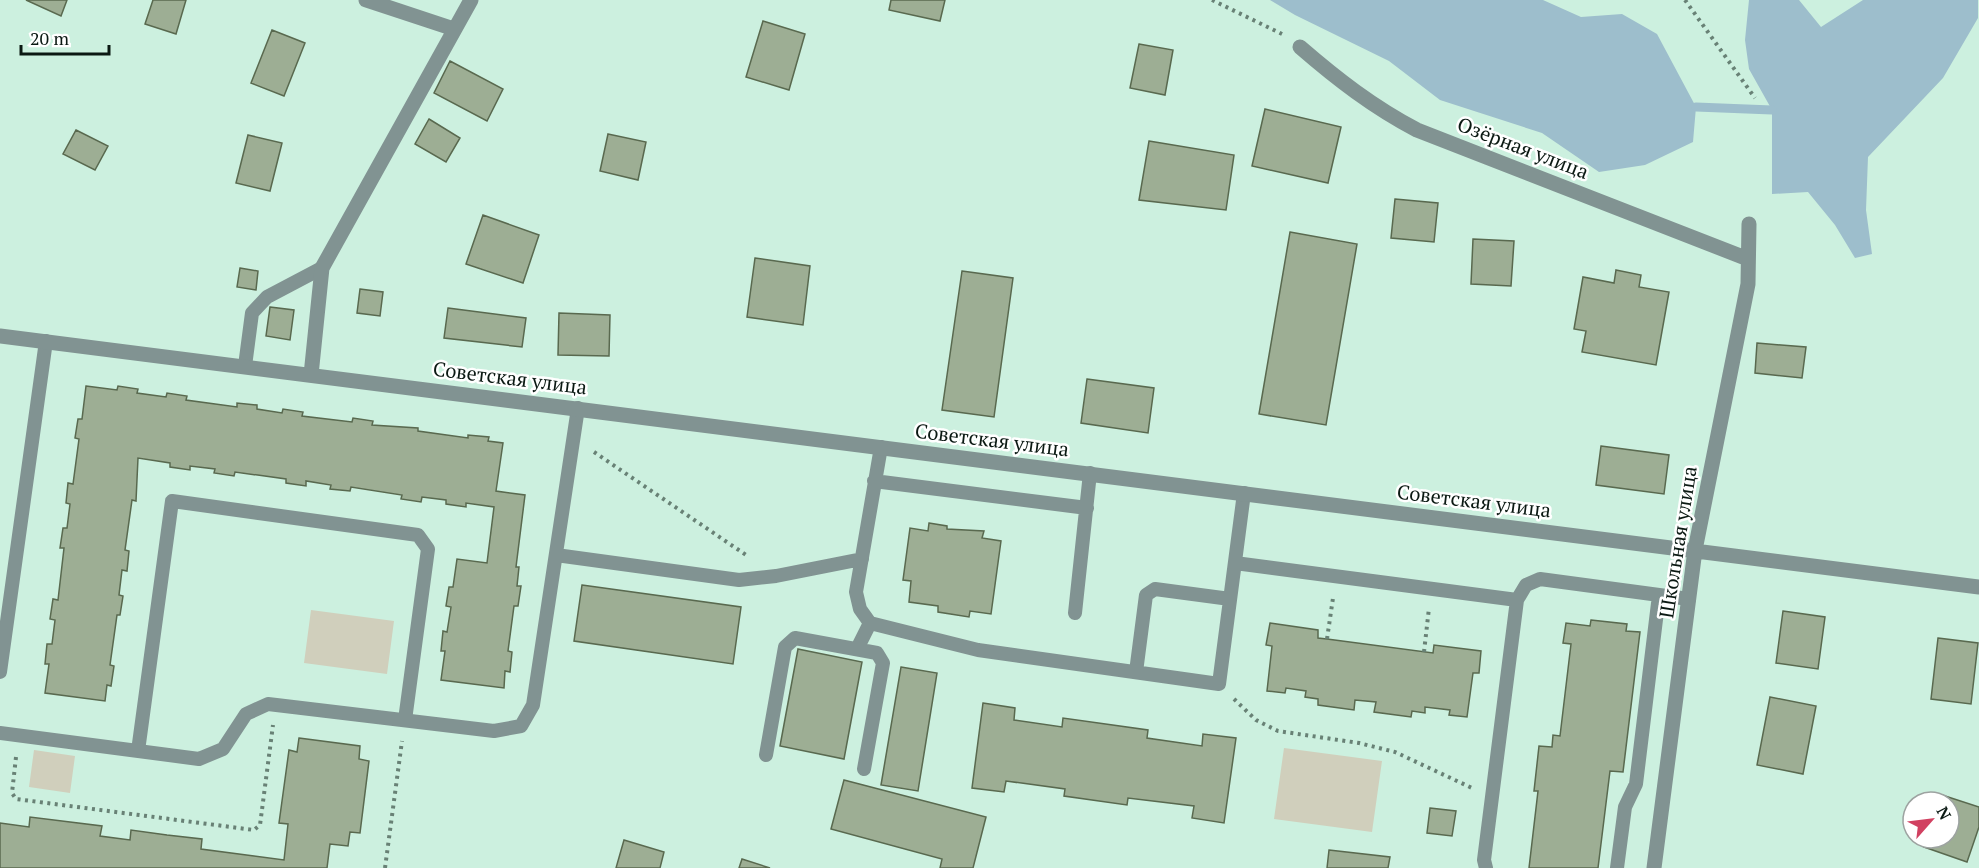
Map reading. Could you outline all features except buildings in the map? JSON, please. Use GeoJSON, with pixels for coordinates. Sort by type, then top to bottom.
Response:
{"type":"FeatureCollection","features":[{"type":"Feature","properties":{"kind":"street"},"geometry":{"type":"LineString","coordinates":[[366,0],[454,29]]}},
{"type":"Feature","properties":{"kind":"street"},"geometry":{"type":"LineString","coordinates":[[311,375],[322,268],[471,0]]}},
{"type":"Feature","properties":{"kind":"street","name":"Озёрная улица"},"geometry":{"type":"LineString","coordinates":[[1300,47],[1349,89],[1382,112],[1417,130],[1748,260]]}},
{"type":"Feature","properties":{"kind":"street","name":"Школьная улица"},"geometry":{"type":"LineString","coordinates":[[1654,868],[1695,550],[1748,284],[1749,225]]}},
{"type":"Feature","properties":{"kind":"street","name":"Советская улица"},"geometry":{"type":"LineString","coordinates":[[0,336],[1979,587]]}},
{"type":"Feature","properties":{"kind":"lane"},"geometry":{"type":"LineString","coordinates":[[245,366],[252,313],[267,297],[322,268]]}},
{"type":"Feature","properties":{"kind":"lane"},"geometry":{"type":"LineString","coordinates":[[0,672],[46,341]]}},
{"type":"Feature","properties":{"kind":"lane"},"geometry":{"type":"LineString","coordinates":[[0,733],[199,759],[224,749],[246,714],[268,704],[494,731],[521,726],[533,705],[578,408]]}},
{"type":"Feature","properties":{"kind":"lane"},"geometry":{"type":"LineString","coordinates":[[881,447],[856,592],[860,609],[870,623],[978,650],[1219,684],[1244,493]]}},
{"type":"Feature","properties":{"kind":"lane"},"geometry":{"type":"LineString","coordinates":[[1074,614],[1090,473]]}},
{"type":"Feature","properties":{"kind":"lane"},"geometry":{"type":"LineString","coordinates":[[874,481],[1087,508]]}},
{"type":"Feature","properties":{"kind":"lane"},"geometry":{"type":"LineString","coordinates":[[138,751],[172,501],[418,535],[428,549],[405,720]]}},
{"type":"Feature","properties":{"kind":"lane"},"geometry":{"type":"LineString","coordinates":[[556,555],[739,580],[776,576],[862,559]]}},
{"type":"Feature","properties":{"kind":"lane"},"geometry":{"type":"LineString","coordinates":[[1235,563],[1517,600]]}},
{"type":"Feature","properties":{"kind":"lane"},"geometry":{"type":"LineString","coordinates":[[1486,868],[1484,860],[1517,600],[1526,585],[1540,579],[1689,599]]}},
{"type":"Feature","properties":{"kind":"lane"},"geometry":{"type":"LineString","coordinates":[[1136,672],[1146,595],[1155,589],[1230,599]]}},
{"type":"Feature","properties":{"kind":"lane"},"geometry":{"type":"LineString","coordinates":[[1617,868],[1624,807],[1636,784],[1659,595]]}},
{"type":"Feature","properties":{"kind":"lane"},"geometry":{"type":"LineString","coordinates":[[856,649],[870,623]]}},
{"type":"Feature","properties":{"kind":"lane"},"geometry":{"type":"LineString","coordinates":[[766,755],[785,647],[795,638],[877,653],[883,663],[864,769]]}},
{"type":"Feature","properties":{"kind":"path"},"geometry":{"type":"LineString","coordinates":[[1212,0],[1288,37],[1300,47]]}},
{"type":"Feature","properties":{"kind":"path"},"geometry":{"type":"LineString","coordinates":[[1685,0],[1755,98]]}},
{"type":"Feature","properties":{"kind":"path"},"geometry":{"type":"LineString","coordinates":[[574,438],[776,576]]}},
{"type":"Feature","properties":{"kind":"path"},"geometry":{"type":"LineString","coordinates":[[1327,639],[1336,576]]}},
{"type":"Feature","properties":{"kind":"path"},"geometry":{"type":"LineString","coordinates":[[1424,652],[1432,589]]}},
{"type":"Feature","properties":{"kind":"path"},"geometry":{"type":"LineString","coordinates":[[1219,684],[1256,720],[1278,731],[1359,743],[1395,752],[1492,797]]}},
{"type":"Feature","properties":{"kind":"path"},"geometry":{"type":"LineString","coordinates":[[19,736],[12,793],[16,799],[254,830],[261,825],[276,705]]}},
{"type":"Feature","properties":{"kind":"path"},"geometry":{"type":"LineString","coordinates":[[385,868],[405,720]]}},
{"type":"Feature","properties":{"kind":"green space"},"geometry":{"type":"Polygon","coordinates":[[[311,610],[394,621],[387,674],[304,663],[311,610]]]}},
{"type":"Feature","properties":{"kind":"green space"},"geometry":{"type":"Polygon","coordinates":[[[1284,748],[1382,761],[1372,832],[1274,819],[1284,748]]]}},
{"type":"Feature","properties":{"kind":"green space"},"geometry":{"type":"Polygon","coordinates":[[[34,750],[75,756],[70,793],[29,787],[34,750]]]}},
{"type":"Feature","properties":{"kind":"water"},"geometry":{"type":"Polygon","coordinates":[[[1270,0],[1543,0],[1581,17],[1622,14],[1657,34],[1696,107],[1693,142],[1645,165],[1599,172],[1542,133],[1440,100],[1389,61],[1295,15],[1270,0]]]}},
{"type":"Feature","properties":{"kind":"water"},"geometry":{"type":"Polygon","coordinates":[[[1749,0],[1799,0],[1821,27],[1863,0],[1978,0],[1978,18],[1943,78],[1868,157],[1866,210],[1872,254],[1855,258],[1835,225],[1808,192],[1772,194],[1772,110],[1749,69],[1745,40],[1749,0]]]}},
{"type":"Feature","properties":{"kind":"waterway"},"geometry":{"type":"LineString","coordinates":[[1696,107],[1772,110]]}}]}
